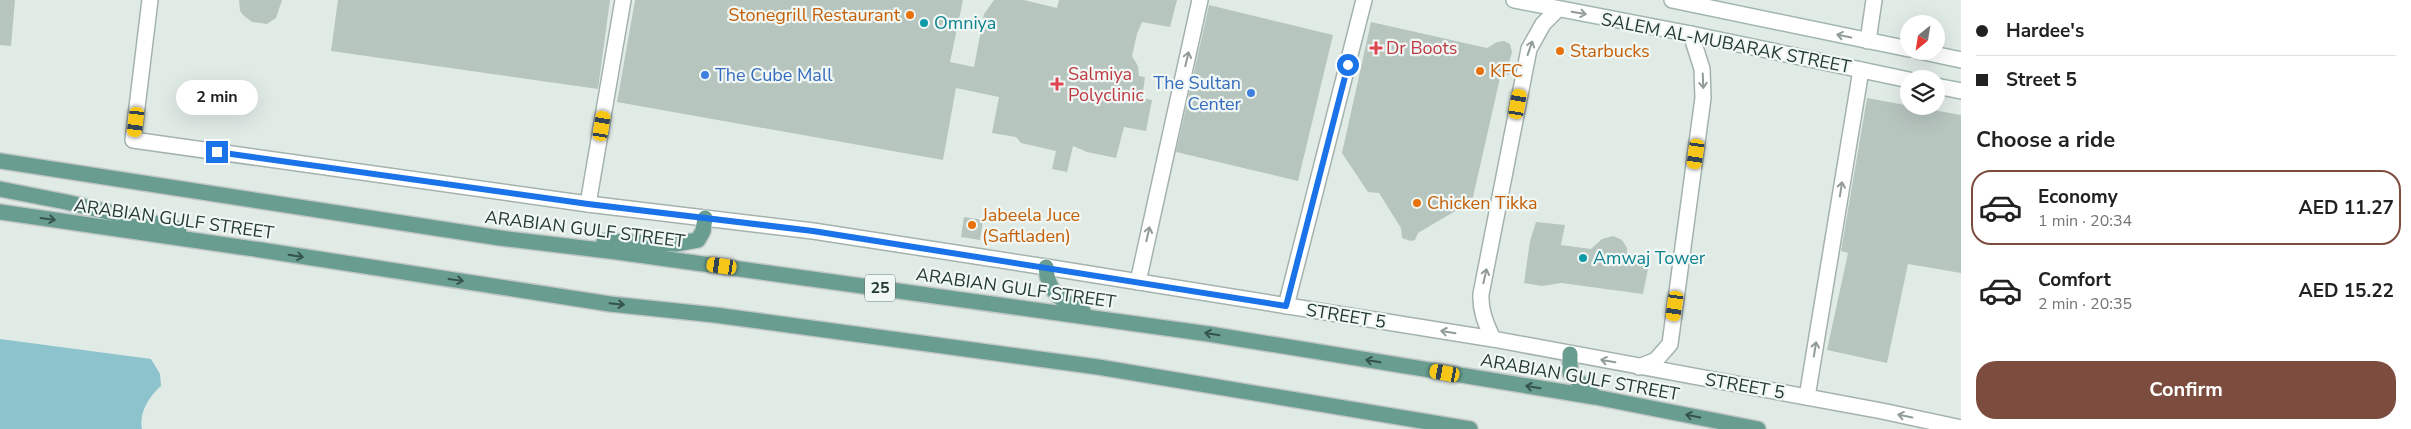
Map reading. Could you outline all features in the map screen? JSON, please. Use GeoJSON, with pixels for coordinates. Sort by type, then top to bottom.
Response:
{"type":"FeatureCollection","features":[{"type":"Feature","properties":{"kind":"main road","name":"ARABIAN GULF STREET"},"geometry":{"type":"LineString","coordinates":[[0,161],[482,236],[1209,334],[1595,397],[1758,429]]}},
{"type":"Feature","properties":{"kind":"main road"},"geometry":{"type":"LineString","coordinates":[[0,189],[66,202],[261,250]]}},
{"type":"Feature","properties":{"kind":"main road","name":"ARABIAN GULF STREET"},"geometry":{"type":"LineString","coordinates":[[0,212],[610,304],[725,316],[1098,367],[1470,429]]}},
{"type":"Feature","properties":{"kind":"main road"},"geometry":{"type":"LineString","coordinates":[[566,246],[584,240],[676,244],[698,240],[703,231],[705,218]]}},
{"type":"Feature","properties":{"kind":"main road"},"geometry":{"type":"LineString","coordinates":[[1046,268],[1046,278],[1055,296],[1066,304],[1101,319]]}},
{"type":"Feature","properties":{"kind":"main road"},"geometry":{"type":"LineString","coordinates":[[1570,354],[1570,373],[1595,397]]}},
{"type":"Feature","properties":{"kind":"street","name":"STREET 5"},"geometry":{"type":"LineString","coordinates":[[150,0],[133,140],[588,204],[813,231],[1493,339],[1958,425]]}},
{"type":"Feature","properties":{"kind":"street"},"geometry":{"type":"LineString","coordinates":[[588,204],[623,0]]}},
{"type":"Feature","properties":{"kind":"street"},"geometry":{"type":"LineString","coordinates":[[1138,282],[1200,0]]}},
{"type":"Feature","properties":{"kind":"street"},"geometry":{"type":"LineString","coordinates":[[1286,306],[1364,0]]}},
{"type":"Feature","properties":{"kind":"street","name":"SALEM AL-MUBARAK STREET"},"geometry":{"type":"LineString","coordinates":[[1514,0],[1691,34],[1900,78]]}},
{"type":"Feature","properties":{"kind":"street","name":"SALEM AL-MUBARAK STREET"},"geometry":{"type":"LineString","coordinates":[[1672,0],[1900,47]]}},
{"type":"Feature","properties":{"kind":"street"},"geometry":{"type":"LineString","coordinates":[[1868,41],[1874,0]]}},
{"type":"Feature","properties":{"kind":"street"},"geometry":{"type":"LineString","coordinates":[[1493,339],[1480,305],[1481,294],[1529,49],[1543,24],[1558,9]]}},
{"type":"Feature","properties":{"kind":"street"},"geometry":{"type":"LineString","coordinates":[[1639,367],[1656,360],[1670,344],[1703,98],[1702,69],[1691,34]]}},
{"type":"Feature","properties":{"kind":"street"},"geometry":{"type":"LineString","coordinates":[[1945,57],[1961,60]]}},
{"type":"Feature","properties":{"kind":"street"},"geometry":{"type":"LineString","coordinates":[[1807,397],[1861,70]]}},
{"type":"Feature","properties":{"kind":"street"},"geometry":{"type":"LineString","coordinates":[[1945,88],[1961,91]]}},
{"type":"Feature","properties":{"kind":"water"},"geometry":{"type":"Polygon","coordinates":[[[0,339],[151,359],[160,374],[161,386],[146,405],[141,423],[142,429],[0,429],[0,339]]]}},
{"type":"Feature","properties":{"kind":"building"},"geometry":{"type":"Polygon","coordinates":[[[0,0],[15,0],[11,46],[0,45],[0,0]]]}},
{"type":"Feature","properties":{"kind":"building"},"geometry":{"type":"Polygon","coordinates":[[[239,0],[282,0],[276,18],[267,24],[252,22],[243,15],[240,11],[239,0]]]}},
{"type":"Feature","properties":{"kind":"building"},"geometry":{"type":"Polygon","coordinates":[[[338,0],[610,0],[598,89],[331,51],[338,0]]]}},
{"type":"Feature","properties":{"kind":"building"},"geometry":{"type":"Polygon","coordinates":[[[635,0],[963,0],[950,62],[974,67],[984,14],[994,0],[1024,0],[1057,8],[1059,0],[1177,0],[1170,27],[1142,22],[1137,34],[1132,56],[1138,66],[1139,76],[1145,77],[1142,98],[1152,100],[1146,131],[1124,127],[1116,158],[1087,152],[1073,146],[1067,172],[1052,169],[1056,151],[1021,143],[1016,137],[992,133],[999,97],[956,88],[943,160],[617,102],[635,0]]]}},
{"type":"Feature","properties":{"kind":"building","name":"The Sultan Center"},"geometry":{"type":"Polygon","coordinates":[[[1209,5],[1333,35],[1298,181],[1176,152],[1209,5]]]}},
{"type":"Feature","properties":{"kind":"building"},"geometry":{"type":"Polygon","coordinates":[[[1371,22],[1487,48],[1497,42],[1504,41],[1510,44],[1512,52],[1508,67],[1510,74],[1500,78],[1473,197],[1457,210],[1418,233],[1415,240],[1411,241],[1402,238],[1401,228],[1379,193],[1368,192],[1342,153],[1371,22]]]}},
{"type":"Feature","properties":{"kind":"building"},"geometry":{"type":"Polygon","coordinates":[[[1867,98],[1900,104],[1900,115],[1945,115],[1945,112],[1961,115],[1961,273],[1908,264],[1887,363],[1827,350],[1848,253],[1841,251],[1867,98]]]}},
{"type":"Feature","properties":{"kind":"building","name":"Jabeela Juce (Saftladen)"},"geometry":{"type":"Polygon","coordinates":[[[964,217],[983,220],[980,240],[961,237],[964,217]]]}},
{"type":"Feature","properties":{"kind":"building","name":"Amwaj Tower"},"geometry":{"type":"Polygon","coordinates":[[[1536,222],[1565,225],[1561,245],[1591,249],[1602,239],[1613,236],[1622,240],[1627,248],[1627,256],[1650,259],[1643,294],[1561,283],[1542,286],[1524,283],[1530,241],[1536,222]]]}},
{"type":"Feature","properties":{"kind":"place","name":"Stonegrill Restaurant"},"geometry":{"type":"Point","coordinates":[910,15]}},
{"type":"Feature","properties":{"kind":"place","name":"Omniya"},"geometry":{"type":"Point","coordinates":[924,23]}},
{"type":"Feature","properties":{"kind":"place","name":"Dr Boots"},"geometry":{"type":"Point","coordinates":[1376,48]}},
{"type":"Feature","properties":{"kind":"place","name":"Starbucks"},"geometry":{"type":"Point","coordinates":[1560,51]}},
{"type":"Feature","properties":{"kind":"place","name":"KFC"},"geometry":{"type":"Point","coordinates":[1480,71]}},
{"type":"Feature","properties":{"kind":"place","name":"The Cube Mall"},"geometry":{"type":"Point","coordinates":[705,75]}},
{"type":"Feature","properties":{"kind":"place","name":"Salmiya Polyclinic"},"geometry":{"type":"Point","coordinates":[1057,84]}},
{"type":"Feature","properties":{"kind":"place","name":"The Sultan Center"},"geometry":{"type":"Point","coordinates":[1251,93]}},
{"type":"Feature","properties":{"kind":"place","name":"Chicken Tikka"},"geometry":{"type":"Point","coordinates":[1417,203]}},
{"type":"Feature","properties":{"kind":"place","name":"Jabeela Juce (Saftladen)"},"geometry":{"type":"Point","coordinates":[972,225]}},
{"type":"Feature","properties":{"kind":"place","name":"Amwaj Tower"},"geometry":{"type":"Point","coordinates":[1583,258]}},
{"type":"Feature","properties":{"kind":"route"},"geometry":{"type":"LineString","coordinates":[[217,152],[588,204],[813,231],[1286,306],[1348,65]]}}]}
